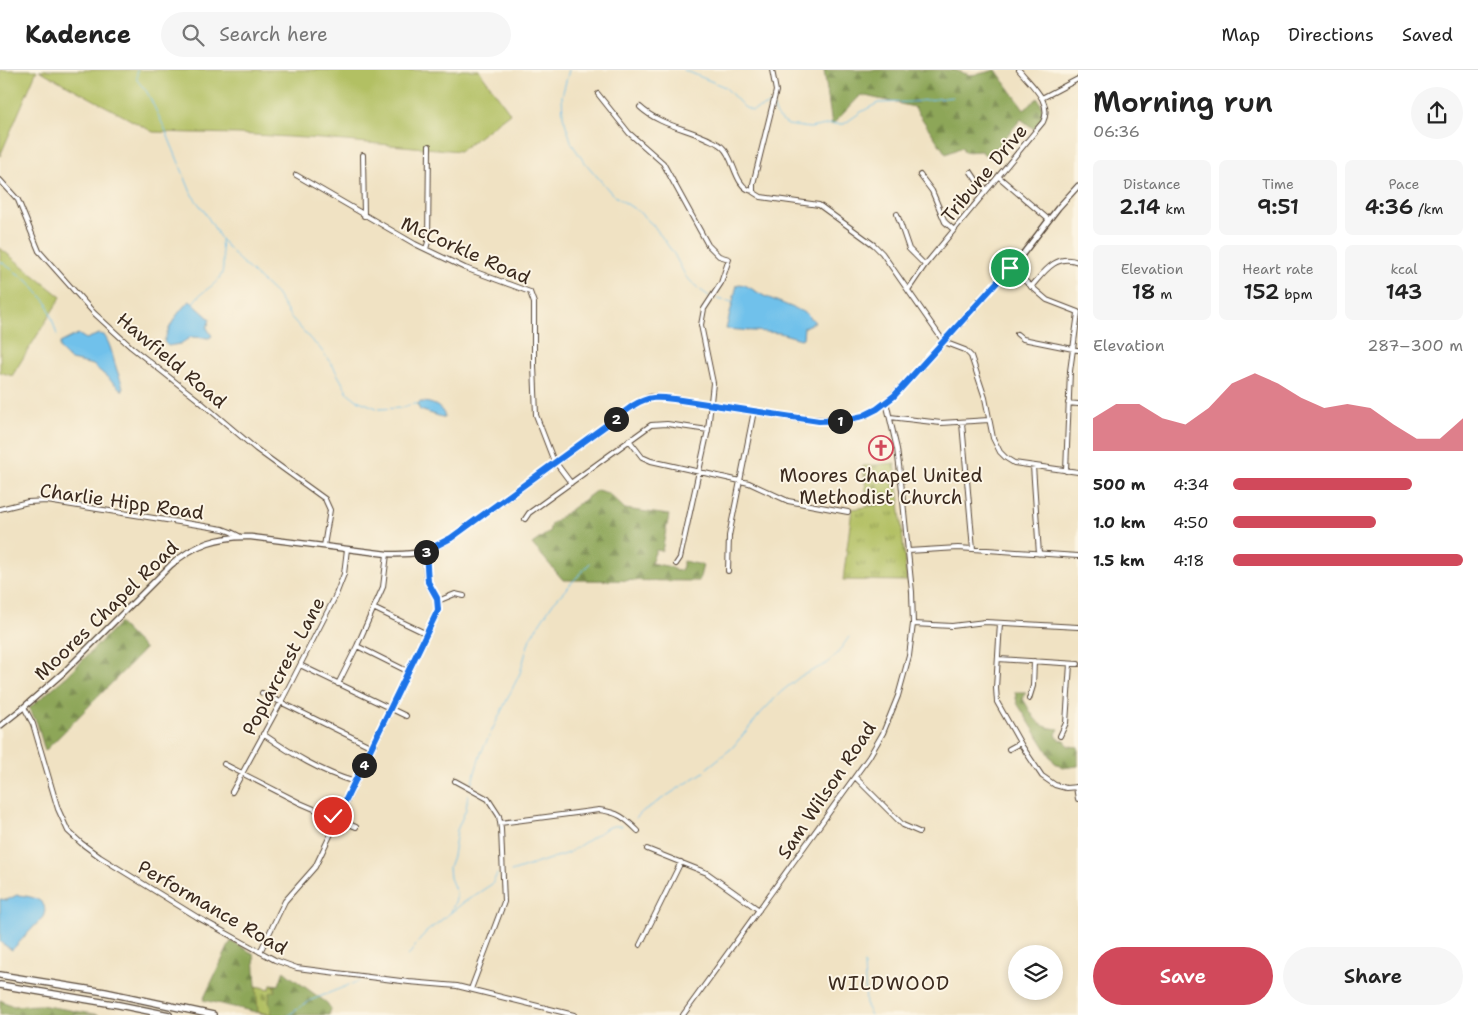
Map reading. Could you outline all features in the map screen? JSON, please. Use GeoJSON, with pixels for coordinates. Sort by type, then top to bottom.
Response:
{"type":"FeatureCollection","features":[{"type":"Feature","properties":{"kind":"highway"},"geometry":{"type":"LineString","coordinates":[[0,975],[105,992],[213,1015]]}},
{"type":"Feature","properties":{"kind":"highway"},"geometry":{"type":"LineString","coordinates":[[0,984],[169,1015]]}},
{"type":"Feature","properties":{"kind":"main road","name":"Moores Chapel Road"},"geometry":{"type":"LineString","coordinates":[[0,726],[24,708],[64,672],[179,558],[208,542],[239,536],[387,554],[408,554],[426,551],[451,538],[646,398],[659,397],[819,421],[840,421],[863,416],[886,402],[908,381],[1010,268],[1078,186]]}},
{"type":"Feature","properties":{"kind":"street"},"geometry":{"type":"LineString","coordinates":[[753,191],[753,184],[776,91],[772,70]]}},
{"type":"Feature","properties":{"kind":"street"},"geometry":{"type":"LineString","coordinates":[[1019,70],[1042,98],[1078,79]]}},
{"type":"Feature","properties":{"kind":"street"},"geometry":{"type":"LineString","coordinates":[[598,94],[629,134],[663,163],[708,245],[719,256],[728,259],[721,284],[704,310],[701,325],[704,349],[712,374],[713,391],[708,430],[680,558],[676,564]]}},
{"type":"Feature","properties":{"kind":"street","name":"Tribune Drive"},"geometry":{"type":"LineString","coordinates":[[908,290],[954,230],[1000,177],[1043,122],[1046,109],[1042,98]]}},
{"type":"Feature","properties":{"kind":"street"},"geometry":{"type":"LineString","coordinates":[[640,107],[662,121],[695,133],[725,149],[746,188],[761,197],[819,206],[874,245],[882,253],[944,342],[965,350],[971,356],[985,398],[995,443],[1004,456],[1014,463],[1078,472]]}},
{"type":"Feature","properties":{"kind":"street"},"geometry":{"type":"LineString","coordinates":[[426,249],[428,242],[429,146]]}},
{"type":"Feature","properties":{"kind":"street"},"geometry":{"type":"LineString","coordinates":[[363,155],[364,216]]}},
{"type":"Feature","properties":{"kind":"street"},"geometry":{"type":"LineString","coordinates":[[971,172],[974,178],[987,190]]}},
{"type":"Feature","properties":{"kind":"street","name":"McCorkle Road"},"geometry":{"type":"LineString","coordinates":[[296,175],[364,216],[426,249],[482,275],[524,289],[531,294],[534,304],[535,408],[538,423],[555,462],[571,483]]}},
{"type":"Feature","properties":{"kind":"street"},"geometry":{"type":"LineString","coordinates":[[920,175],[932,191],[945,222],[954,230]]}},
{"type":"Feature","properties":{"kind":"street"},"geometry":{"type":"LineString","coordinates":[[1000,177],[1049,220]]}},
{"type":"Feature","properties":{"kind":"street","name":"Hawfield Road"},"geometry":{"type":"LineString","coordinates":[[0,180],[18,200],[39,251],[94,313],[131,347],[256,449],[325,499],[330,510],[324,546]]}},
{"type":"Feature","properties":{"kind":"street"},"geometry":{"type":"LineString","coordinates":[[897,214],[910,252],[926,265]]}},
{"type":"Feature","properties":{"kind":"street"},"geometry":{"type":"LineString","coordinates":[[1031,287],[1054,262],[1064,260],[1078,262]]}},
{"type":"Feature","properties":{"kind":"street"},"geometry":{"type":"LineString","coordinates":[[1010,268],[1047,300],[1078,313],[1072,349],[1066,471]]}},
{"type":"Feature","properties":{"kind":"street"},"geometry":{"type":"LineString","coordinates":[[1017,334],[1023,339],[1078,350]]}},
{"type":"Feature","properties":{"kind":"street","name":"Sam Wilson Road"},"geometry":{"type":"LineString","coordinates":[[683,1015],[855,777],[879,740],[895,705],[907,666],[913,624],[912,592],[899,462],[886,402]]}},
{"type":"Feature","properties":{"kind":"street"},"geometry":{"type":"LineString","coordinates":[[1068,403],[1078,404]]}},
{"type":"Feature","properties":{"kind":"street"},"geometry":{"type":"LineString","coordinates":[[728,571],[729,536],[754,411]]}},
{"type":"Feature","properties":{"kind":"street"},"geometry":{"type":"LineString","coordinates":[[890,417],[933,423],[962,423],[990,420]]}},
{"type":"Feature","properties":{"kind":"street"},"geometry":{"type":"LineString","coordinates":[[962,423],[973,549]]}},
{"type":"Feature","properties":{"kind":"street"},"geometry":{"type":"LineString","coordinates":[[525,519],[529,513],[629,440],[656,424],[708,430]]}},
{"type":"Feature","properties":{"kind":"street"},"geometry":{"type":"LineString","coordinates":[[629,440],[639,454],[648,460],[752,484],[788,500],[848,512]]}},
{"type":"Feature","properties":{"kind":"street"},"geometry":{"type":"LineString","coordinates":[[1033,466],[1039,554]]}},
{"type":"Feature","properties":{"kind":"street","name":"Charlie Hipp Road"},"geometry":{"type":"LineString","coordinates":[[0,509],[28,502],[47,501],[223,529],[239,536]]}},
{"type":"Feature","properties":{"kind":"street"},"geometry":{"type":"LineString","coordinates":[[908,551],[943,548],[1078,556]]}},
{"type":"Feature","properties":{"kind":"street","name":"Poplarcrest Lane"},"geometry":{"type":"LineString","coordinates":[[232,792],[300,666],[339,588],[344,574],[347,549]]}},
{"type":"Feature","properties":{"kind":"street"},"geometry":{"type":"LineString","coordinates":[[260,952],[285,901],[314,867],[438,610],[438,601],[428,582],[426,551]]}},
{"type":"Feature","properties":{"kind":"street"},"geometry":{"type":"LineString","coordinates":[[338,684],[383,586],[387,554]]}},
{"type":"Feature","properties":{"kind":"street"},"geometry":{"type":"LineString","coordinates":[[438,601],[455,594],[464,596]]}},
{"type":"Feature","properties":{"kind":"street"},"geometry":{"type":"LineString","coordinates":[[373,608],[427,634]]}},
{"type":"Feature","properties":{"kind":"street"},"geometry":{"type":"LineString","coordinates":[[913,624],[952,626],[985,622],[1078,627]]}},
{"type":"Feature","properties":{"kind":"street"},"geometry":{"type":"LineString","coordinates":[[1000,623],[997,702],[1036,769],[1049,781],[1060,787],[1077,787],[1078,799]]}},
{"type":"Feature","properties":{"kind":"street"},"geometry":{"type":"LineString","coordinates":[[357,646],[409,672]]}},
{"type":"Feature","properties":{"kind":"street"},"geometry":{"type":"LineString","coordinates":[[998,659],[1078,664]]}},
{"type":"Feature","properties":{"kind":"street"},"geometry":{"type":"LineString","coordinates":[[1030,699],[1034,661]]}},
{"type":"Feature","properties":{"kind":"street"},"geometry":{"type":"LineString","coordinates":[[1060,736],[1066,723],[1070,664]]}},
{"type":"Feature","properties":{"kind":"street"},"geometry":{"type":"LineString","coordinates":[[300,666],[406,716]]}},
{"type":"Feature","properties":{"kind":"street"},"geometry":{"type":"LineString","coordinates":[[262,693],[372,747]]}},
{"type":"Feature","properties":{"kind":"street","name":"Performance Road"},"geometry":{"type":"LineString","coordinates":[[24,708],[35,730],[60,817],[71,835],[100,857],[164,897],[260,952],[297,968],[448,985],[574,1015]]}},
{"type":"Feature","properties":{"kind":"street"},"geometry":{"type":"LineString","coordinates":[[263,734],[303,760],[355,782]]}},
{"type":"Feature","properties":{"kind":"street"},"geometry":{"type":"LineString","coordinates":[[1009,749],[1020,743]]}},
{"type":"Feature","properties":{"kind":"street"},"geometry":{"type":"LineString","coordinates":[[224,764],[300,803],[356,827]]}},
{"type":"Feature","properties":{"kind":"street"},"geometry":{"type":"LineString","coordinates":[[855,777],[903,825],[919,832]]}},
{"type":"Feature","properties":{"kind":"street"},"geometry":{"type":"LineString","coordinates":[[455,781],[488,799],[494,807],[500,823],[504,902],[471,989]]}},
{"type":"Feature","properties":{"kind":"street"},"geometry":{"type":"LineString","coordinates":[[500,823],[599,810],[610,811],[623,817],[638,831]]}},
{"type":"Feature","properties":{"kind":"street"},"geometry":{"type":"LineString","coordinates":[[647,849],[707,873],[759,910]]}},
{"type":"Feature","properties":{"kind":"street"},"geometry":{"type":"LineString","coordinates":[[640,945],[681,862]]}},
{"type":"Feature","properties":{"kind":"green space"},"geometry":{"type":"Polygon","coordinates":[[[0,70],[37,70],[0,156],[0,70]]]}},
{"type":"Feature","properties":{"kind":"green space"},"geometry":{"type":"Polygon","coordinates":[[[39,70],[479,70],[510,113],[460,151],[322,139],[238,134],[153,132],[39,70]]]}},
{"type":"Feature","properties":{"kind":"green space"},"geometry":{"type":"Polygon","coordinates":[[[824,70],[954,70],[970,75],[996,70],[1024,109],[1038,98],[1043,114],[1034,129],[1021,119],[988,158],[981,151],[964,152],[962,147],[946,154],[914,107],[861,95],[832,125],[824,70]]]}},
{"type":"Feature","properties":{"kind":"green space"},"geometry":{"type":"Polygon","coordinates":[[[0,248],[61,297],[12,376],[0,372],[0,248]]]}},
{"type":"Feature","properties":{"kind":"green space"},"geometry":{"type":"Polygon","coordinates":[[[895,463],[900,502],[868,505],[863,466],[895,463]]]}},
{"type":"Feature","properties":{"kind":"green space"},"geometry":{"type":"Polygon","coordinates":[[[597,490],[608,493],[625,509],[669,515],[662,551],[656,550],[651,563],[671,567],[676,571],[681,570],[683,561],[703,565],[699,581],[563,580],[532,544],[549,532],[551,524],[597,490]]]}},
{"type":"Feature","properties":{"kind":"green space"},"geometry":{"type":"Polygon","coordinates":[[[899,502],[907,581],[843,580],[852,509],[899,502]]]}},
{"type":"Feature","properties":{"kind":"green space"},"geometry":{"type":"Polygon","coordinates":[[[119,623],[145,649],[45,751],[37,723],[29,708],[67,676],[119,623]]]}},
{"type":"Feature","properties":{"kind":"green space"},"geometry":{"type":"Polygon","coordinates":[[[1015,692],[1026,692],[1023,699],[1040,724],[1059,729],[1056,734],[1058,739],[1065,740],[1068,746],[1078,747],[1078,766],[1062,768],[1054,762],[1017,703],[1015,692]]]}},
{"type":"Feature","properties":{"kind":"green space"},"geometry":{"type":"Polygon","coordinates":[[[231,941],[254,954],[256,986],[270,989],[271,984],[279,985],[284,970],[327,1003],[331,1009],[329,1015],[269,1015],[203,1000],[231,941]]]}},
{"type":"Feature","properties":{"kind":"green space"},"geometry":{"type":"Polygon","coordinates":[[[271,984],[276,986],[275,991],[270,993],[269,1001],[272,1015],[258,1012],[256,986],[270,989],[271,984]]]}},
{"type":"Feature","properties":{"kind":"green space"},"geometry":{"type":"Polygon","coordinates":[[[0,1000],[13,1006],[40,1005],[99,1015],[0,1015],[0,1000]]]}},
{"type":"Feature","properties":{"kind":"water"},"geometry":{"type":"Polygon","coordinates":[[[739,284],[806,313],[815,322],[804,327],[803,338],[801,339],[780,333],[726,329],[737,285],[739,284]]]}},
{"type":"Feature","properties":{"kind":"water"},"geometry":{"type":"Polygon","coordinates":[[[190,301],[210,319],[207,328],[212,336],[209,338],[191,337],[180,344],[168,346],[164,342],[168,331],[181,309],[190,301]]]}},
{"type":"Feature","properties":{"kind":"water"},"geometry":{"type":"Polygon","coordinates":[[[78,334],[86,339],[99,334],[104,335],[110,346],[123,391],[93,365],[71,360],[60,349],[60,343],[78,334]]]}},
{"type":"Feature","properties":{"kind":"water"},"geometry":{"type":"Polygon","coordinates":[[[421,402],[436,405],[444,413],[445,417],[420,410],[417,404],[421,402]]]}},
{"type":"Feature","properties":{"kind":"water"},"geometry":{"type":"Polygon","coordinates":[[[17,895],[28,896],[38,900],[42,903],[45,911],[43,917],[12,950],[0,942],[0,899],[7,900],[17,895]]]}},
{"type":"Feature","properties":{"kind":"waterway"},"geometry":{"type":"LineString","coordinates":[[137,70],[137,80],[147,92],[165,129],[192,195],[221,239],[237,258],[276,294],[290,316],[319,347],[333,366],[348,393],[357,400],[379,409],[401,408],[417,404]]}},
{"type":"Feature","properties":{"kind":"waterway"},"geometry":{"type":"LineString","coordinates":[[569,70],[562,96],[563,116],[572,144],[582,159],[612,194],[639,212],[654,226],[674,254],[686,277],[709,296]]}},
{"type":"Feature","properties":{"kind":"waterway"},"geometry":{"type":"LineString","coordinates":[[684,70],[725,87],[744,107],[752,111],[770,104]]}},
{"type":"Feature","properties":{"kind":"waterway"},"geometry":{"type":"LineString","coordinates":[[773,106],[778,118],[788,125],[810,128],[831,124],[844,124],[878,103],[911,102],[953,97]]}},
{"type":"Feature","properties":{"kind":"waterway"},"geometry":{"type":"LineString","coordinates":[[193,303],[222,274],[221,240]]}},
{"type":"Feature","properties":{"kind":"waterway"},"geometry":{"type":"LineString","coordinates":[[0,261],[28,281],[47,303],[57,335]]}},
{"type":"Feature","properties":{"kind":"waterway"},"geometry":{"type":"LineString","coordinates":[[717,299],[733,302]]}},
{"type":"Feature","properties":{"kind":"waterway"},"geometry":{"type":"LineString","coordinates":[[472,782],[481,753],[520,673],[530,638],[553,603],[590,563]]}},
{"type":"Feature","properties":{"kind":"waterway"},"geometry":{"type":"LineString","coordinates":[[707,768],[732,748],[781,692],[801,676],[826,664],[837,654],[849,637]]}},
{"type":"Feature","properties":{"kind":"waterway"},"geometry":{"type":"LineString","coordinates":[[636,818],[643,811],[704,772]]}},
{"type":"Feature","properties":{"kind":"waterway"},"geometry":{"type":"LineString","coordinates":[[451,912],[456,899],[456,892],[450,878],[449,867],[453,856],[457,830],[466,809],[468,794]]}},
{"type":"Feature","properties":{"kind":"waterway"},"geometry":{"type":"LineString","coordinates":[[511,872],[568,853],[607,828],[622,826]]}},
{"type":"Feature","properties":{"kind":"waterway"},"geometry":{"type":"LineString","coordinates":[[408,956],[425,933],[463,903],[492,884],[497,874]]}},
{"type":"Feature","properties":{"kind":"waterway"},"geometry":{"type":"LineString","coordinates":[[864,964],[866,1006],[871,1015]]}},
{"type":"Feature","properties":{"kind":"waterway"},"geometry":{"type":"LineString","coordinates":[[289,1015],[309,1001],[359,981]]}},
{"type":"Feature","properties":{"kind":"place","name":"Moores Chapel United Methodist Church"},"geometry":{"type":"Point","coordinates":[881,448]}},
{"type":"Feature","properties":{"kind":"district","name":"WILDWOOD"},"geometry":{"type":"Point","coordinates":[889,983]}},
{"type":"Feature","properties":{"kind":"route"},"geometry":{"type":"LineString","coordinates":[[333,816],[337,818],[438,610],[437,598],[427,579],[426,551],[451,538],[646,398],[659,397],[819,421],[845,420],[867,414],[894,396],[1010,268]]}}]}
